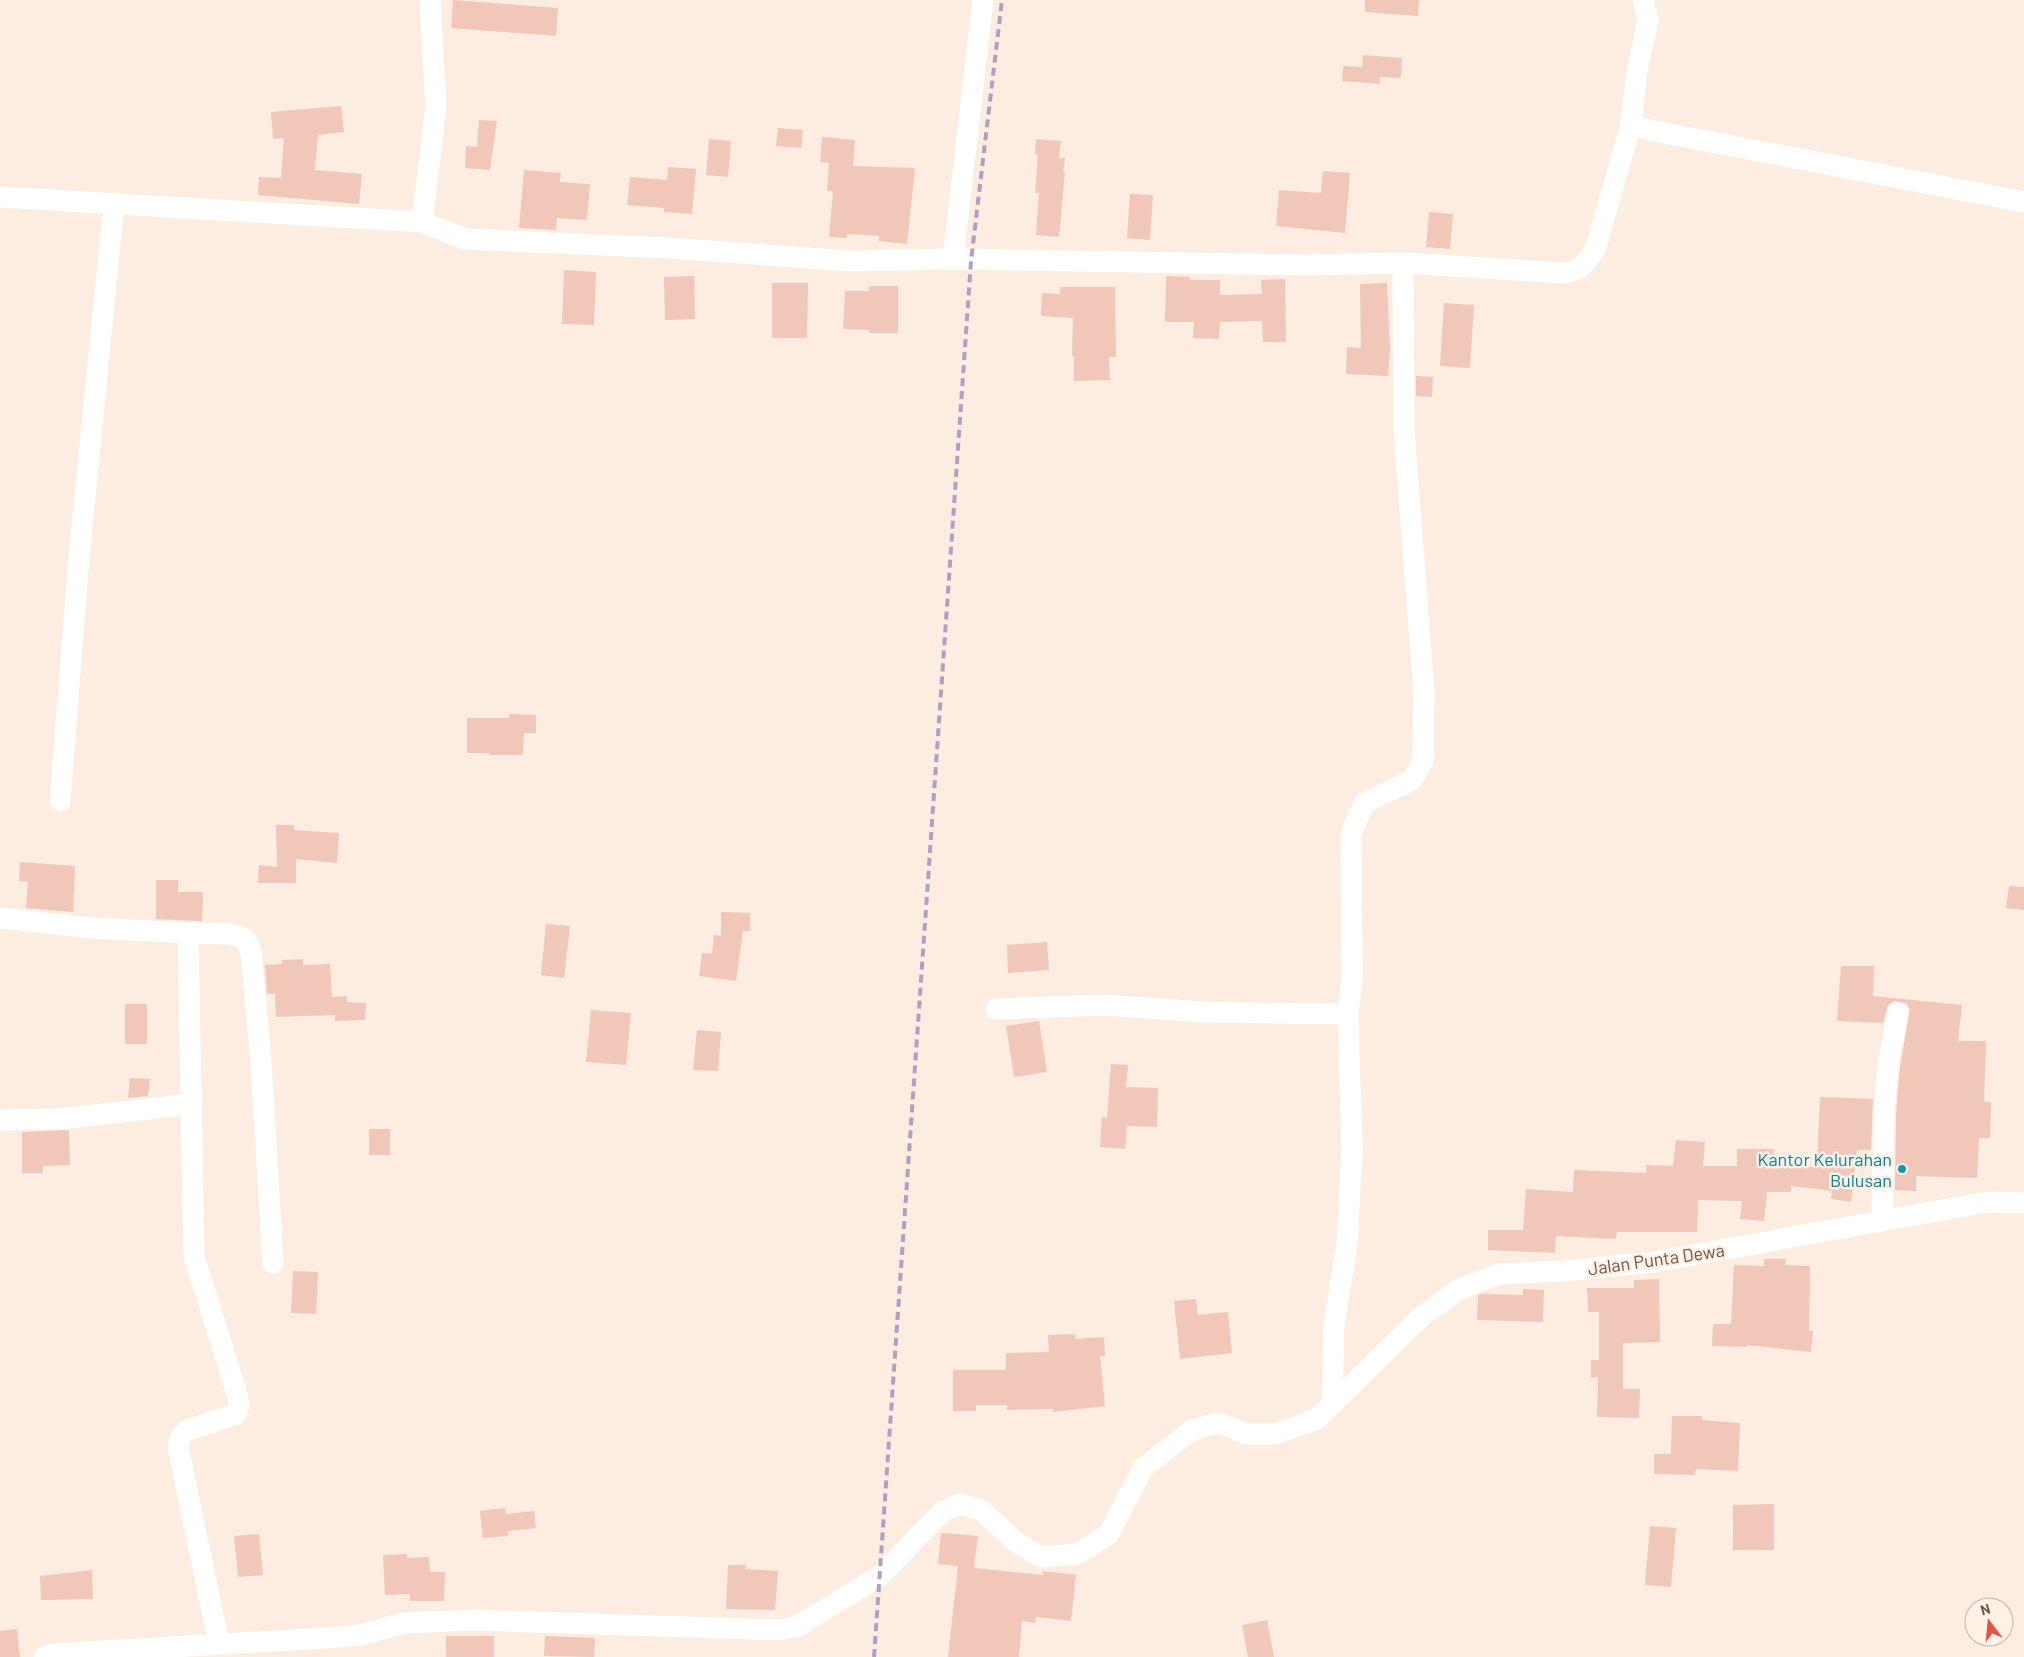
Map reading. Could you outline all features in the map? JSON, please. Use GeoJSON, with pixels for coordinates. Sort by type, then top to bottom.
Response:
{"type":"FeatureCollection","features":[{"type":"Feature","properties":{"kind":"street"},"geometry":{"type":"LineString","coordinates":[[422,222],[436,107],[430,0]]}},
{"type":"Feature","properties":{"kind":"street"},"geometry":{"type":"LineString","coordinates":[[953,259],[983,0]]}},
{"type":"Feature","properties":{"kind":"street"},"geometry":{"type":"LineString","coordinates":[[0,197],[422,222],[465,239],[669,248],[850,261],[953,259],[1307,265],[1403,263],[1564,273],[1576,271],[1586,265],[1596,247],[1631,124],[1637,70],[1648,20],[1644,0]]}},
{"type":"Feature","properties":{"kind":"street"},"geometry":{"type":"LineString","coordinates":[[1631,124],[1649,130],[2024,202]]}},
{"type":"Feature","properties":{"kind":"street"},"geometry":{"type":"LineString","coordinates":[[60,801],[79,557],[114,203]]}},
{"type":"Feature","properties":{"kind":"street"},"geometry":{"type":"LineString","coordinates":[[1332,1405],[1334,1325],[1347,1244],[1352,1150],[1348,1014],[1352,979],[1351,834],[1364,803],[1412,780],[1423,762],[1424,693],[1404,430],[1403,263]]}},
{"type":"Feature","properties":{"kind":"street"},"geometry":{"type":"LineString","coordinates":[[0,918],[92,928],[188,934],[231,934],[245,939],[251,950],[262,1062],[273,1263]]}},
{"type":"Feature","properties":{"kind":"street"},"geometry":{"type":"LineString","coordinates":[[188,934],[194,1256],[237,1394],[239,1406],[236,1414],[188,1430],[181,1436],[178,1447],[219,1644]]}},
{"type":"Feature","properties":{"kind":"street"},"geometry":{"type":"LineString","coordinates":[[996,1009],[1103,1005],[1204,1012],[1348,1014]]}},
{"type":"Feature","properties":{"kind":"street"},"geometry":{"type":"LineString","coordinates":[[1882,1221],[1884,1115],[1888,1065],[1898,1013]]}},
{"type":"Feature","properties":{"kind":"street"},"geometry":{"type":"LineString","coordinates":[[0,1120],[59,1119],[192,1104]]}},
{"type":"Feature","properties":{"kind":"street","name":"Jalan Punta Dewa"},"geometry":{"type":"LineString","coordinates":[[44,1657],[53,1654],[360,1635],[404,1624],[473,1620],[780,1630],[796,1627],[880,1576],[943,1511],[960,1504],[981,1510],[1016,1542],[1041,1558],[1077,1554],[1109,1534],[1143,1468],[1192,1430],[1218,1423],[1248,1434],[1275,1434],[1317,1419],[1422,1316],[1458,1290],[1498,1274],[1564,1271],[1654,1262],[1987,1202],[2024,1203]]}},
{"type":"Feature","properties":{"kind":"building"},"geometry":{"type":"Polygon","coordinates":[[[453,0],[558,8],[556,36],[451,28],[453,0]]]}},
{"type":"Feature","properties":{"kind":"building"},"geometry":{"type":"Polygon","coordinates":[[[1365,0],[1419,0],[1418,16],[1365,12],[1365,0]]]}},
{"type":"Feature","properties":{"kind":"building"},"geometry":{"type":"Polygon","coordinates":[[[1363,55],[1402,58],[1401,78],[1380,77],[1380,84],[1342,81],[1343,66],[1362,67],[1363,55]]]}},
{"type":"Feature","properties":{"kind":"building"},"geometry":{"type":"Polygon","coordinates":[[[341,106],[344,132],[318,135],[315,170],[362,174],[359,204],[258,195],[259,177],[281,178],[284,138],[273,139],[271,112],[341,106]]]}},
{"type":"Feature","properties":{"kind":"building"},"geometry":{"type":"Polygon","coordinates":[[[479,120],[497,121],[490,170],[465,168],[466,146],[477,147],[479,120]]]}},
{"type":"Feature","properties":{"kind":"building"},"geometry":{"type":"Polygon","coordinates":[[[778,128],[803,130],[801,148],[776,146],[778,128]]]}},
{"type":"Feature","properties":{"kind":"building"},"geometry":{"type":"Polygon","coordinates":[[[822,137],[855,140],[853,166],[915,168],[907,244],[879,241],[879,236],[847,234],[847,238],[829,237],[833,191],[827,191],[829,163],[820,162],[822,137]]]}},
{"type":"Feature","properties":{"kind":"building"},"geometry":{"type":"Polygon","coordinates":[[[709,139],[731,141],[728,177],[706,175],[709,139]]]}},
{"type":"Feature","properties":{"kind":"building"},"geometry":{"type":"Polygon","coordinates":[[[1036,139],[1061,141],[1059,158],[1065,158],[1059,237],[1036,235],[1039,193],[1035,193],[1038,155],[1035,155],[1036,139]]]}},
{"type":"Feature","properties":{"kind":"building"},"geometry":{"type":"Polygon","coordinates":[[[668,167],[696,169],[692,214],[664,212],[664,208],[627,205],[630,177],[667,180],[668,167]]]}},
{"type":"Feature","properties":{"kind":"building"},"geometry":{"type":"Polygon","coordinates":[[[524,170],[561,173],[560,182],[590,184],[587,220],[557,218],[556,230],[519,228],[524,170]]]}},
{"type":"Feature","properties":{"kind":"building"},"geometry":{"type":"Polygon","coordinates":[[[1323,171],[1350,173],[1345,233],[1276,226],[1279,190],[1321,193],[1323,171]]]}},
{"type":"Feature","properties":{"kind":"building"},"geometry":{"type":"Polygon","coordinates":[[[1130,194],[1153,195],[1150,240],[1127,238],[1130,194]]]}},
{"type":"Feature","properties":{"kind":"building"},"geometry":{"type":"Polygon","coordinates":[[[1429,212],[1453,214],[1450,249],[1426,247],[1429,212]]]}},
{"type":"Feature","properties":{"kind":"building"},"geometry":{"type":"Polygon","coordinates":[[[564,270],[596,272],[594,325],[562,324],[564,270]]]}},
{"type":"Feature","properties":{"kind":"building"},"geometry":{"type":"Polygon","coordinates":[[[694,276],[695,319],[665,320],[664,277],[694,276]]]}},
{"type":"Feature","properties":{"kind":"building"},"geometry":{"type":"Polygon","coordinates":[[[1166,276],[1190,277],[1190,280],[1220,280],[1220,295],[1262,294],[1261,280],[1285,279],[1286,342],[1263,342],[1262,321],[1220,322],[1219,339],[1193,338],[1194,322],[1165,322],[1166,276]]]}},
{"type":"Feature","properties":{"kind":"building"},"geometry":{"type":"Polygon","coordinates":[[[772,283],[808,283],[807,338],[772,338],[772,283]]]}},
{"type":"Feature","properties":{"kind":"building"},"geometry":{"type":"Polygon","coordinates":[[[1387,283],[1390,349],[1388,376],[1346,374],[1347,347],[1361,348],[1360,284],[1387,283]]]}},
{"type":"Feature","properties":{"kind":"building"},"geometry":{"type":"Polygon","coordinates":[[[869,286],[898,286],[898,333],[869,333],[869,330],[843,329],[845,291],[869,291],[869,286]]]}},
{"type":"Feature","properties":{"kind":"building"},"geometry":{"type":"Polygon","coordinates":[[[1060,287],[1115,287],[1116,357],[1109,357],[1110,380],[1074,381],[1074,356],[1072,356],[1073,318],[1041,316],[1042,293],[1060,294],[1060,287]]]}},
{"type":"Feature","properties":{"kind":"building"},"geometry":{"type":"Polygon","coordinates":[[[1444,303],[1474,305],[1470,368],[1440,366],[1444,303]]]}},
{"type":"Feature","properties":{"kind":"building"},"geometry":{"type":"Polygon","coordinates":[[[1416,376],[1433,377],[1432,397],[1416,396],[1416,376]]]}},
{"type":"Feature","properties":{"kind":"building"},"geometry":{"type":"Polygon","coordinates":[[[509,714],[536,715],[536,733],[524,733],[523,755],[467,753],[467,718],[509,718],[509,714]]]}},
{"type":"Feature","properties":{"kind":"building"},"geometry":{"type":"Polygon","coordinates":[[[276,825],[294,825],[294,830],[339,833],[337,863],[296,859],[296,883],[258,883],[259,865],[277,867],[276,825]]]}},
{"type":"Feature","properties":{"kind":"building"},"geometry":{"type":"Polygon","coordinates":[[[20,862],[75,866],[73,912],[26,908],[28,882],[19,881],[20,862]]]}},
{"type":"Feature","properties":{"kind":"building"},"geometry":{"type":"Polygon","coordinates":[[[156,880],[178,880],[178,892],[203,892],[202,921],[156,919],[156,880]]]}},
{"type":"Feature","properties":{"kind":"building"},"geometry":{"type":"Polygon","coordinates":[[[2009,886],[2024,887],[2024,910],[2006,908],[2009,886]]]}},
{"type":"Feature","properties":{"kind":"building"},"geometry":{"type":"Polygon","coordinates":[[[721,912],[750,913],[750,931],[743,931],[736,981],[699,976],[702,953],[712,954],[714,935],[721,936],[721,912]]]}},
{"type":"Feature","properties":{"kind":"building"},"geometry":{"type":"Polygon","coordinates":[[[546,924],[570,926],[564,978],[541,975],[546,924]]]}},
{"type":"Feature","properties":{"kind":"building"},"geometry":{"type":"Polygon","coordinates":[[[1047,942],[1049,970],[1008,973],[1007,945],[1047,942]]]}},
{"type":"Feature","properties":{"kind":"building"},"geometry":{"type":"Polygon","coordinates":[[[303,959],[303,965],[330,964],[332,997],[347,996],[347,1002],[366,1003],[365,1020],[335,1021],[335,1015],[276,1017],[275,994],[267,994],[265,965],[282,964],[282,960],[303,959]]]}},
{"type":"Feature","properties":{"kind":"building"},"geometry":{"type":"Polygon","coordinates":[[[1841,966],[1874,966],[1873,996],[1962,1005],[1958,1041],[1986,1041],[1984,1102],[1991,1102],[1990,1138],[1979,1138],[1977,1178],[1916,1176],[1916,1191],[1895,1190],[1896,1116],[1900,1067],[1910,1009],[1906,1003],[1894,1001],[1888,1005],[1883,1023],[1837,1021],[1841,966]]]}},
{"type":"Feature","properties":{"kind":"building"},"geometry":{"type":"Polygon","coordinates":[[[125,1004],[147,1004],[147,1044],[125,1044],[125,1004]]]}},
{"type":"Feature","properties":{"kind":"building"},"geometry":{"type":"Polygon","coordinates":[[[591,1010],[631,1013],[626,1065],[586,1062],[591,1010]]]}},
{"type":"Feature","properties":{"kind":"building"},"geometry":{"type":"Polygon","coordinates":[[[1039,1021],[1047,1072],[1014,1077],[1006,1026],[1039,1021]]]}},
{"type":"Feature","properties":{"kind":"building"},"geometry":{"type":"Polygon","coordinates":[[[697,1030],[721,1032],[718,1071],[693,1070],[697,1030]]]}},
{"type":"Feature","properties":{"kind":"building"},"geometry":{"type":"Polygon","coordinates":[[[1111,1064],[1128,1065],[1126,1087],[1158,1088],[1157,1127],[1127,1126],[1125,1149],[1100,1147],[1102,1117],[1107,1118],[1111,1064]]]}},
{"type":"Feature","properties":{"kind":"building"},"geometry":{"type":"Polygon","coordinates":[[[130,1078],[150,1079],[148,1096],[128,1098],[130,1078]]]}},
{"type":"Feature","properties":{"kind":"building"},"geometry":{"type":"Polygon","coordinates":[[[1820,1097],[1873,1099],[1871,1150],[1857,1150],[1851,1202],[1831,1199],[1832,1191],[1791,1186],[1791,1192],[1767,1192],[1764,1221],[1740,1219],[1742,1201],[1698,1200],[1697,1232],[1617,1232],[1616,1239],[1556,1236],[1555,1253],[1488,1250],[1488,1230],[1523,1230],[1526,1189],[1573,1192],[1574,1170],[1646,1173],[1646,1165],[1673,1166],[1676,1140],[1705,1142],[1703,1166],[1737,1166],[1737,1149],[1774,1149],[1773,1167],[1815,1167],[1817,1163],[1820,1097]]]}},
{"type":"Feature","properties":{"kind":"building"},"geometry":{"type":"Polygon","coordinates":[[[369,1129],[390,1129],[390,1155],[369,1155],[369,1129]]]}},
{"type":"Feature","properties":{"kind":"building"},"geometry":{"type":"Polygon","coordinates":[[[69,1130],[70,1165],[43,1166],[43,1173],[22,1173],[22,1132],[69,1130]]]}},
{"type":"Feature","properties":{"kind":"building"},"geometry":{"type":"Polygon","coordinates":[[[1764,1259],[1786,1259],[1785,1265],[1810,1266],[1809,1331],[1813,1331],[1811,1352],[1747,1345],[1747,1347],[1712,1346],[1713,1324],[1731,1324],[1734,1265],[1764,1266],[1764,1259]]]}},
{"type":"Feature","properties":{"kind":"building"},"geometry":{"type":"Polygon","coordinates":[[[293,1271],[318,1272],[316,1314],[291,1313],[293,1271]]]}},
{"type":"Feature","properties":{"kind":"building"},"geometry":{"type":"Polygon","coordinates":[[[1659,1279],[1660,1342],[1623,1343],[1623,1389],[1640,1389],[1639,1418],[1597,1417],[1598,1377],[1591,1378],[1591,1360],[1599,1360],[1599,1312],[1588,1312],[1587,1288],[1634,1288],[1634,1280],[1659,1279]]]}},
{"type":"Feature","properties":{"kind":"building"},"geometry":{"type":"Polygon","coordinates":[[[1523,1289],[1544,1290],[1543,1322],[1477,1320],[1478,1295],[1523,1295],[1523,1289]]]}},
{"type":"Feature","properties":{"kind":"building"},"geometry":{"type":"Polygon","coordinates":[[[1196,1299],[1198,1315],[1228,1312],[1232,1353],[1180,1359],[1174,1301],[1196,1299]]]}},
{"type":"Feature","properties":{"kind":"building"},"geometry":{"type":"Polygon","coordinates":[[[1075,1334],[1075,1339],[1104,1337],[1105,1356],[1100,1356],[1105,1406],[1053,1412],[1053,1409],[1007,1410],[1007,1405],[976,1405],[976,1411],[953,1411],[953,1370],[1006,1370],[1006,1353],[1049,1352],[1048,1335],[1075,1334]]]}},
{"type":"Feature","properties":{"kind":"building"},"geometry":{"type":"Polygon","coordinates":[[[1672,1416],[1702,1416],[1702,1420],[1740,1423],[1738,1471],[1696,1469],[1695,1475],[1654,1474],[1654,1454],[1671,1454],[1672,1416]]]}},
{"type":"Feature","properties":{"kind":"building"},"geometry":{"type":"Polygon","coordinates":[[[1774,1504],[1774,1550],[1733,1550],[1733,1505],[1774,1504]]]}},
{"type":"Feature","properties":{"kind":"building"},"geometry":{"type":"Polygon","coordinates":[[[505,1508],[506,1514],[534,1511],[536,1528],[508,1531],[508,1536],[483,1538],[480,1511],[505,1508]]]}},
{"type":"Feature","properties":{"kind":"building"},"geometry":{"type":"Polygon","coordinates":[[[1650,1526],[1676,1528],[1671,1587],[1645,1585],[1650,1526]]]}},
{"type":"Feature","properties":{"kind":"building"},"geometry":{"type":"Polygon","coordinates":[[[941,1533],[978,1536],[974,1568],[1043,1575],[1043,1571],[1076,1575],[1071,1621],[1036,1617],[1035,1623],[1022,1621],[1019,1657],[948,1657],[958,1566],[938,1564],[941,1533]]]}},
{"type":"Feature","properties":{"kind":"building"},"geometry":{"type":"Polygon","coordinates":[[[259,1534],[263,1575],[238,1577],[234,1536],[259,1534]]]}},
{"type":"Feature","properties":{"kind":"building"},"geometry":{"type":"Polygon","coordinates":[[[407,1554],[407,1558],[429,1557],[430,1572],[445,1572],[444,1601],[410,1601],[410,1594],[385,1595],[383,1555],[407,1554]]]}},
{"type":"Feature","properties":{"kind":"building"},"geometry":{"type":"Polygon","coordinates":[[[728,1565],[746,1565],[746,1569],[778,1571],[775,1610],[726,1609],[728,1565]]]}},
{"type":"Feature","properties":{"kind":"building"},"geometry":{"type":"Polygon","coordinates":[[[92,1570],[93,1599],[41,1600],[40,1576],[92,1570]]]}},
{"type":"Feature","properties":{"kind":"building"},"geometry":{"type":"Polygon","coordinates":[[[1267,1620],[1274,1657],[1248,1657],[1242,1625],[1267,1620]]]}},
{"type":"Feature","properties":{"kind":"building"},"geometry":{"type":"Polygon","coordinates":[[[17,1629],[20,1657],[0,1657],[0,1631],[17,1629]]]}},
{"type":"Feature","properties":{"kind":"building"},"geometry":{"type":"Polygon","coordinates":[[[446,1636],[494,1636],[494,1657],[446,1657],[446,1636]]]}},
{"type":"Feature","properties":{"kind":"building"},"geometry":{"type":"Polygon","coordinates":[[[545,1636],[595,1638],[594,1657],[544,1656],[545,1636]]]}},
{"type":"Feature","properties":{"kind":"railway"},"geometry":{"type":"LineString","coordinates":[[874,1657],[971,261],[1002,0]]}},
{"type":"Feature","properties":{"kind":"place","name":"Kantor Kelurahan Bulusan"},"geometry":{"type":"Point","coordinates":[1902,1169]}}]}
